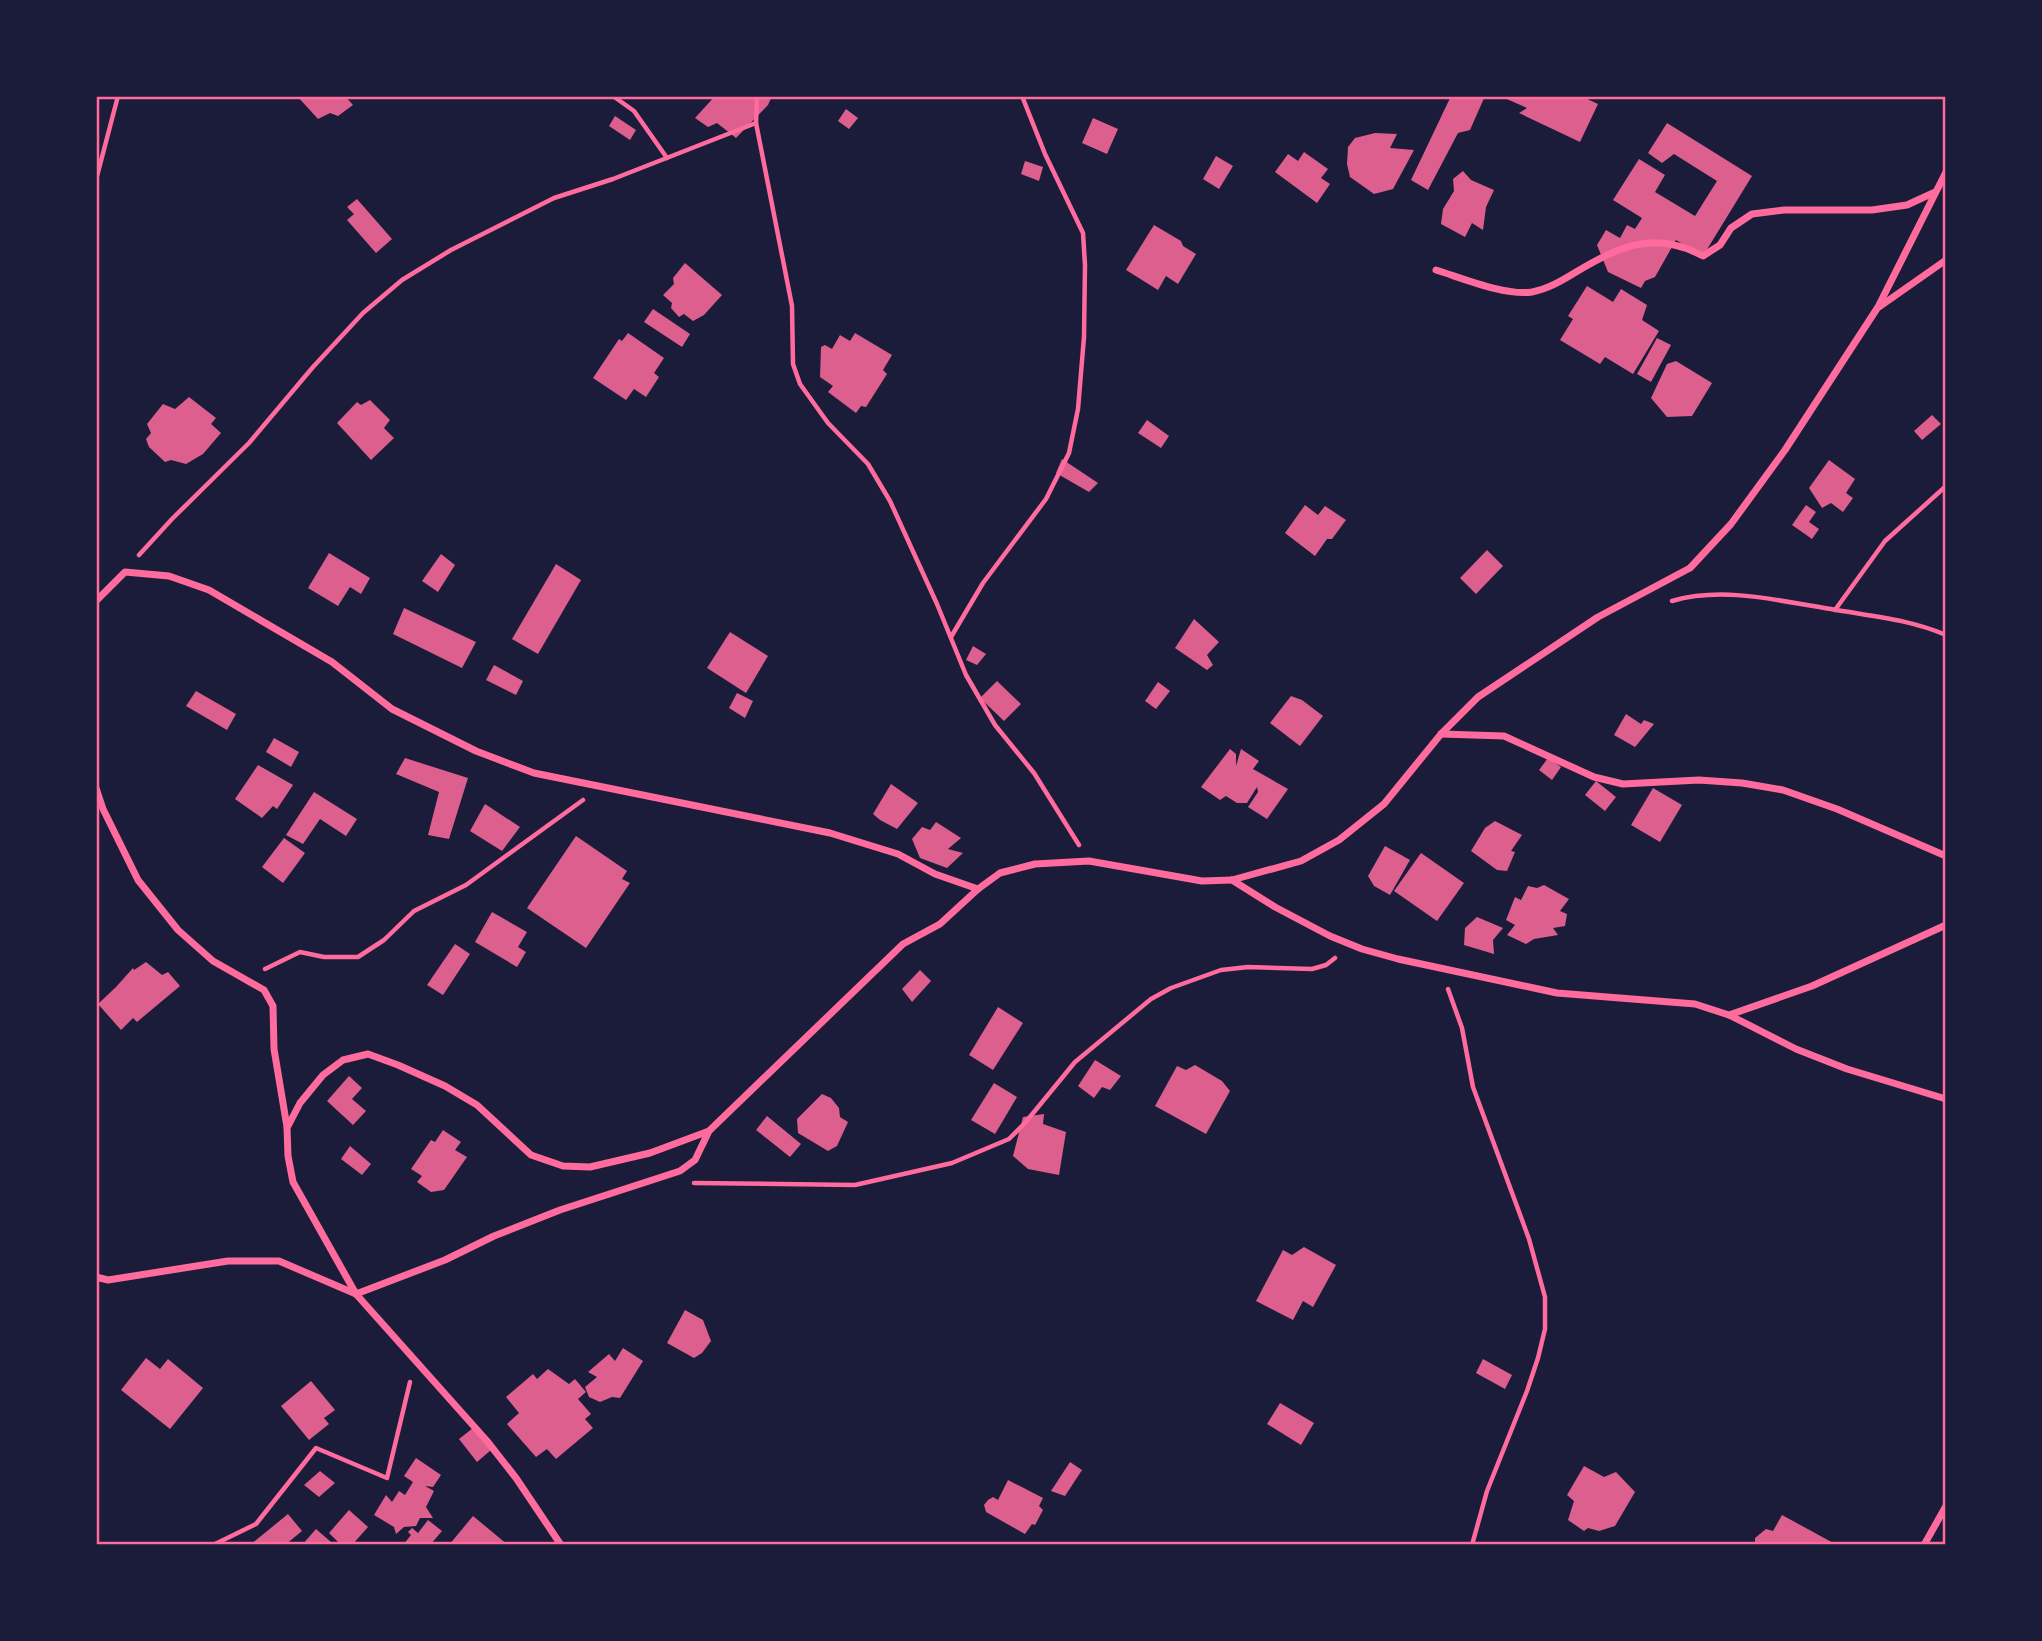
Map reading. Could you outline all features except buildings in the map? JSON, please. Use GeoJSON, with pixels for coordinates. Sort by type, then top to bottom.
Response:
{"type":"FeatureCollection","features":[{"type":"Feature","properties":{"kind":"street"},"geometry":{"type":"LineString","coordinates":[[96,1277],[108,1280],[228,1261],[279,1261],[356,1294],[445,1260],[494,1236],[560,1210],[680,1171],[695,1160],[709,1131],[903,944],[940,924],[1000,873],[1035,864],[1088,861],[1202,881],[1232,880],[1301,861],[1339,840],[1384,804],[1441,734],[1478,697],[1598,617],[1690,568],[1731,524],[1777,460],[1878,307],[1946,172]]}},
{"type":"Feature","properties":{"kind":"street"},"geometry":{"type":"LineString","coordinates":[[1436,270],[1507,290],[1531,292],[1556,284],[1613,251],[1639,243],[1687,248],[1703,256],[1720,245],[1731,228],[1752,214],[1784,210],[1872,210],[1907,205],[1934,192]]}},
{"type":"Feature","properties":{"kind":"street"},"geometry":{"type":"LineString","coordinates":[[1878,307],[1946,260]]}},
{"type":"Feature","properties":{"kind":"street"},"geometry":{"type":"LineString","coordinates":[[96,601],[125,572],[169,576],[209,590],[332,662],[393,709],[476,751],[534,773],[830,832],[898,854],[935,874],[978,889]]}},
{"type":"Feature","properties":{"kind":"street"},"geometry":{"type":"LineString","coordinates":[[1441,734],[1504,736],[1594,777],[1623,784],[1699,780],[1742,783],[1783,790],[1837,809],[1946,856]]}},
{"type":"Feature","properties":{"kind":"street"},"geometry":{"type":"LineString","coordinates":[[96,788],[138,880],[178,930],[213,961],[264,990],[273,1006],[274,1049],[293,1182],[356,1294],[516,1478],[561,1545]]}},
{"type":"Feature","properties":{"kind":"street"},"geometry":{"type":"LineString","coordinates":[[1232,880],[1319,931],[1363,949],[1557,993],[1695,1004],[1729,1015],[1796,1048],[1847,1069],[1946,1100]]}},
{"type":"Feature","properties":{"kind":"street"},"geometry":{"type":"LineString","coordinates":[[1729,1015],[1812,986],[1946,925]]}},
{"type":"Feature","properties":{"kind":"street"},"geometry":{"type":"LineString","coordinates":[[287,1128],[300,1103],[323,1075],[343,1060],[368,1054],[445,1086],[477,1105],[531,1155],[564,1166],[590,1167],[650,1153],[709,1131]]}},
{"type":"Feature","properties":{"kind":"street"},"geometry":{"type":"LineString","coordinates":[[1924,1545],[1946,1506]]}},
{"type":"Feature","properties":{"kind":"path"},"geometry":{"type":"LineString","coordinates":[[96,180],[118,96]]}},
{"type":"Feature","properties":{"kind":"path"},"geometry":{"type":"LineString","coordinates":[[613,96],[634,111],[667,158]]}},
{"type":"Feature","properties":{"kind":"path"},"geometry":{"type":"LineString","coordinates":[[757,96],[756,123],[792,306],[793,364],[800,384],[828,424],[868,464],[884,492],[966,675],[995,725],[1034,773],[1088,861]]}},
{"type":"Feature","properties":{"kind":"path"},"geometry":{"type":"LineString","coordinates":[[951,637],[983,583],[1045,499],[1069,453],[1078,410],[1084,337],[1083,233],[1045,154],[1022,96]]}},
{"type":"Feature","properties":{"kind":"path"},"geometry":{"type":"LineString","coordinates":[[125,572],[172,519],[249,443],[313,366],[363,313],[402,280],[451,250],[554,198],[756,123]]}},
{"type":"Feature","properties":{"kind":"path"},"geometry":{"type":"LineString","coordinates":[[1835,610],[1885,541],[1946,486]]}},
{"type":"Feature","properties":{"kind":"path"},"geometry":{"type":"LineString","coordinates":[[1664,603],[1688,596],[1723,594],[1762,597],[1924,626],[1946,635]]}},
{"type":"Feature","properties":{"kind":"path"},"geometry":{"type":"LineString","coordinates":[[245,979],[300,952],[324,957],[358,957],[384,940],[414,911],[466,885],[601,788]]}},
{"type":"Feature","properties":{"kind":"path"},"geometry":{"type":"LineString","coordinates":[[686,1183],[855,1185],[952,1163],[1009,1139],[1075,1062],[1151,999],[1171,988],[1221,970],[1248,967],[1312,969],[1326,965],[1342,953],[1363,949]]}},
{"type":"Feature","properties":{"kind":"path"},"geometry":{"type":"LineString","coordinates":[[1443,968],[1462,1028],[1473,1087],[1524,1226],[1545,1297],[1545,1328],[1538,1358],[1487,1491],[1472,1545]]}},
{"type":"Feature","properties":{"kind":"path"},"geometry":{"type":"LineString","coordinates":[[213,1545],[256,1524],[316,1448],[387,1478],[416,1361]]}}]}
